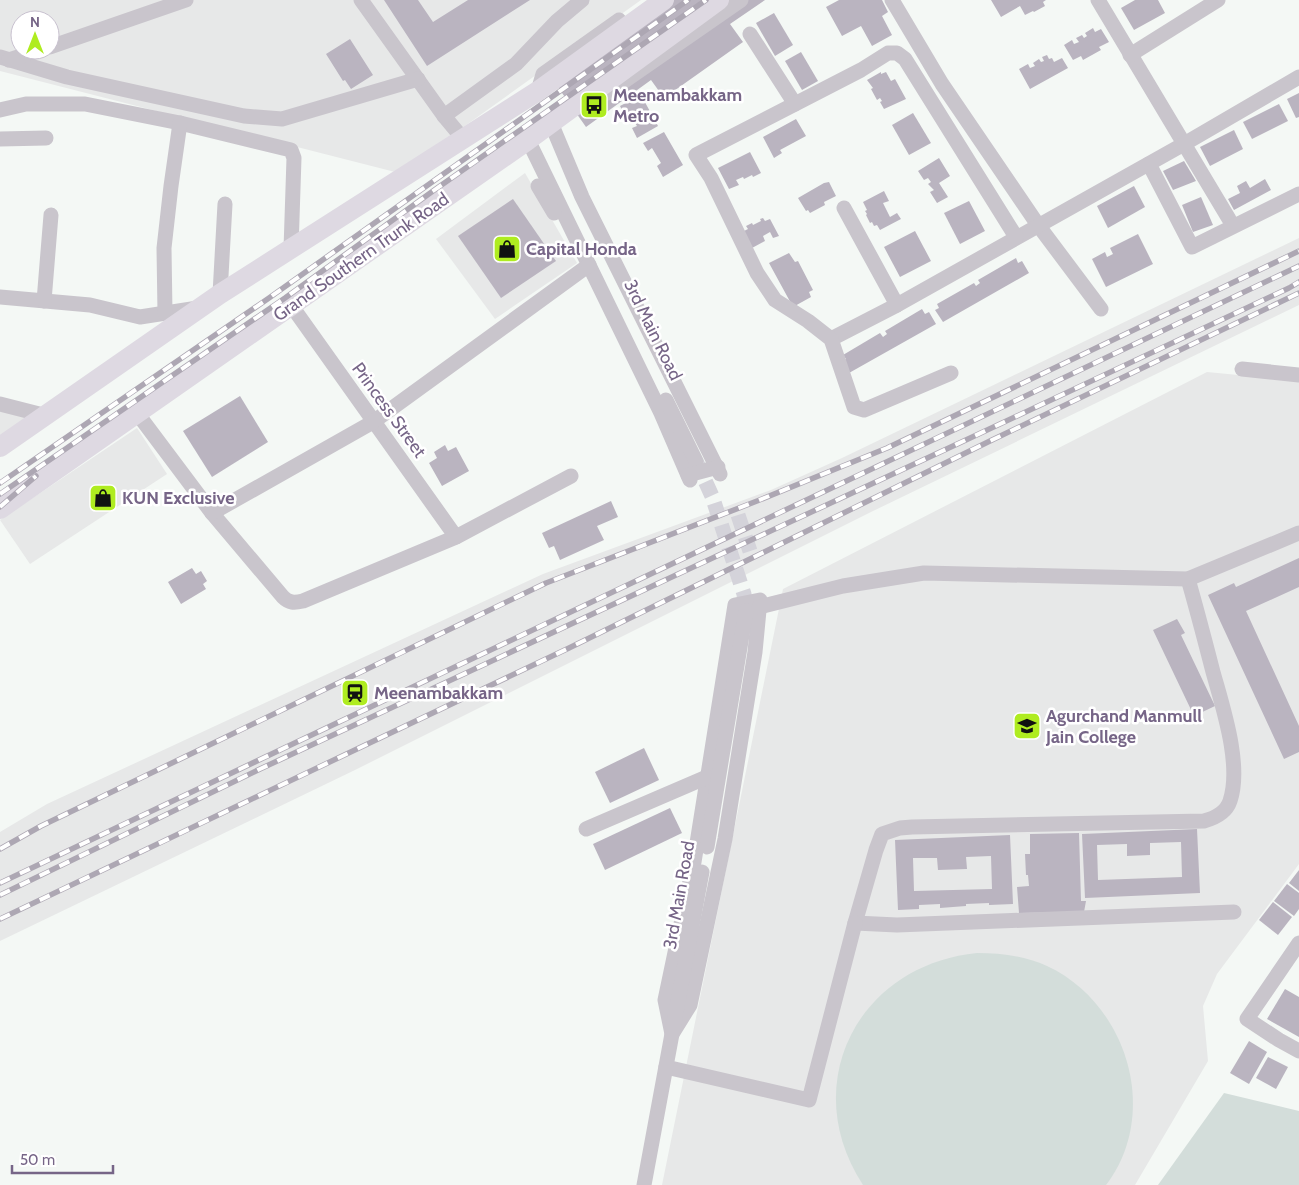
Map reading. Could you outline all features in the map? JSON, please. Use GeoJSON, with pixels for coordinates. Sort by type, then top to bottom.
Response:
{"type":"FeatureCollection","features":[{"type":"Feature","properties":{"kind":"main road"},"geometry":{"type":"LineString","coordinates":[[0,447],[220,294],[538,91],[664,0]]}},
{"type":"Feature","properties":{"kind":"main road","name":"Grand Southern Trunk Road"},"geometry":{"type":"LineString","coordinates":[[0,509],[544,128],[719,0]]}},
{"type":"Feature","properties":{"kind":"street"},"geometry":{"type":"LineString","coordinates":[[60,44],[186,0]]}},
{"type":"Feature","properties":{"kind":"street"},"geometry":{"type":"LineString","coordinates":[[362,0],[444,116],[464,140]]}},
{"type":"Feature","properties":{"kind":"street"},"geometry":{"type":"LineString","coordinates":[[444,116],[516,64],[557,20],[572,0]]}},
{"type":"Feature","properties":{"kind":"street"},"geometry":{"type":"LineString","coordinates":[[557,20],[582,0]]}},
{"type":"Feature","properties":{"kind":"street"},"geometry":{"type":"LineString","coordinates":[[538,91],[543,74],[648,0]]}},
{"type":"Feature","properties":{"kind":"street"},"geometry":{"type":"LineString","coordinates":[[544,128],[583,109],[742,0]]}},
{"type":"Feature","properties":{"kind":"street"},"geometry":{"type":"LineString","coordinates":[[892,0],[942,84],[1038,225],[1101,308]]}},
{"type":"Feature","properties":{"kind":"street"},"geometry":{"type":"LineString","coordinates":[[1098,0],[1229,219]]}},
{"type":"Feature","properties":{"kind":"street"},"geometry":{"type":"LineString","coordinates":[[1130,55],[1218,0]]}},
{"type":"Feature","properties":{"kind":"street"},"geometry":{"type":"LineString","coordinates":[[750,34],[794,104]]}},
{"type":"Feature","properties":{"kind":"street"},"geometry":{"type":"LineString","coordinates":[[952,373],[864,410],[854,407],[831,339],[808,321],[775,300],[757,273],[711,178],[696,155],[861,70],[888,54],[897,53],[905,60],[1016,237]]}},
{"type":"Feature","properties":{"kind":"street"},"geometry":{"type":"LineString","coordinates":[[5,59],[67,77],[244,116],[282,119],[418,79]]}},
{"type":"Feature","properties":{"kind":"street"},"geometry":{"type":"LineString","coordinates":[[831,339],[897,305],[1184,144],[1299,77]]}},
{"type":"Feature","properties":{"kind":"street"},"geometry":{"type":"LineString","coordinates":[[0,110],[26,104],[85,104],[180,123],[291,150],[294,158],[291,249]]}},
{"type":"Feature","properties":{"kind":"street"},"geometry":{"type":"LineString","coordinates":[[165,313],[164,248],[180,123]]}},
{"type":"Feature","properties":{"kind":"street"},"geometry":{"type":"LineString","coordinates":[[544,128],[586,267]]}},
{"type":"Feature","properties":{"kind":"street"},"geometry":{"type":"LineString","coordinates":[[538,186],[586,267],[661,413],[689,477],[719,470],[582,197],[544,128]]}},
{"type":"Feature","properties":{"kind":"street","name":"3rd Main Road"},"geometry":{"type":"LineString","coordinates":[[544,128],[696,461]]}},
{"type":"Feature","properties":{"kind":"street"},"geometry":{"type":"LineString","coordinates":[[0,139],[46,138]]}},
{"type":"Feature","properties":{"kind":"street"},"geometry":{"type":"LineString","coordinates":[[1148,164],[1192,247],[1299,194]]}},
{"type":"Feature","properties":{"kind":"street"},"geometry":{"type":"LineString","coordinates":[[220,294],[225,204]]}},
{"type":"Feature","properties":{"kind":"street"},"geometry":{"type":"LineString","coordinates":[[844,208],[897,305]]}},
{"type":"Feature","properties":{"kind":"street"},"geometry":{"type":"LineString","coordinates":[[44,301],[51,216]]}},
{"type":"Feature","properties":{"kind":"street"},"geometry":{"type":"LineString","coordinates":[[212,513],[374,422],[586,267]]}},
{"type":"Feature","properties":{"kind":"street"},"geometry":{"type":"LineString","coordinates":[[0,297],[90,305],[140,318],[202,308]]}},
{"type":"Feature","properties":{"kind":"street","name":"Princess Street"},"geometry":{"type":"LineString","coordinates":[[291,305],[456,537]]}},
{"type":"Feature","properties":{"kind":"street"},"geometry":{"type":"LineString","coordinates":[[1242,369],[1299,375]]}},
{"type":"Feature","properties":{"kind":"street"},"geometry":{"type":"LineString","coordinates":[[0,404],[47,416]]}},
{"type":"Feature","properties":{"kind":"street"},"geometry":{"type":"LineString","coordinates":[[137,414],[212,513],[288,602],[302,602],[456,537],[571,476]]}},
{"type":"Feature","properties":{"kind":"street"},"geometry":{"type":"LineString","coordinates":[[753,609],[843,586],[924,573],[1188,579],[1299,533]]}},
{"type":"Feature","properties":{"kind":"street"},"geometry":{"type":"LineString","coordinates":[[666,1067],[809,1100],[876,850],[882,834],[890,830],[900,828],[1204,821],[1216,818],[1225,810],[1230,802],[1234,778],[1230,734],[1188,579]]}},
{"type":"Feature","properties":{"kind":"street"},"geometry":{"type":"LineString","coordinates":[[644,1185],[672,1034],[690,1005],[712,904],[741,748],[755,652],[753,609],[760,600],[735,606],[694,862],[665,1000],[672,1034]]}},
{"type":"Feature","properties":{"kind":"street"},"geometry":{"type":"LineString","coordinates":[[586,829],[708,777]]}},
{"type":"Feature","properties":{"kind":"street"},"geometry":{"type":"LineString","coordinates":[[855,924],[897,925],[1234,912]]}},
{"type":"Feature","properties":{"kind":"street"},"geometry":{"type":"LineString","coordinates":[[1299,943],[1247,1019],[1299,1051]]}},
{"type":"Feature","properties":{"kind":"shaded area"},"geometry":{"type":"Polygon","coordinates":[[[0,0],[641,0],[399,173],[0,71],[0,0]]]}},
{"type":"Feature","properties":{"kind":"shaded area"},"geometry":{"type":"Polygon","coordinates":[[[525,173],[577,263],[495,319],[436,239],[525,173]]]}},
{"type":"Feature","properties":{"kind":"shaded area"},"geometry":{"type":"Polygon","coordinates":[[[1299,238],[1299,305],[871,512],[355,770],[0,941],[0,832],[47,804],[543,574],[771,490],[842,458],[1299,238]]]}},
{"type":"Feature","properties":{"kind":"shaded area","name":"Agurchand Manmull Jain College"},"geometry":{"type":"Polygon","coordinates":[[[1207,372],[1299,381],[1299,864],[1217,974],[1203,1006],[1208,1061],[1135,1185],[662,1185],[783,589],[1207,372]]]}},
{"type":"Feature","properties":{"kind":"shaded area"},"geometry":{"type":"Polygon","coordinates":[[[0,410],[34,417],[0,438],[0,410]]]}},
{"type":"Feature","properties":{"kind":"shaded area"},"geometry":{"type":"Polygon","coordinates":[[[137,428],[167,474],[30,564],[0,520],[137,428]]]}},
{"type":"Feature","properties":{"kind":"shaded area"},"geometry":{"type":"Polygon","coordinates":[[[977,953],[1013,956],[1047,966],[1075,983],[1098,1006],[1115,1033],[1127,1062],[1133,1094],[1131,1126],[1123,1156],[1106,1185],[863,1185],[844,1147],[836,1108],[839,1070],[851,1036],[871,1005],[900,980],[935,962],[977,953]]]}},
{"type":"Feature","properties":{"kind":"shaded area"},"geometry":{"type":"Polygon","coordinates":[[[1224,1093],[1299,1111],[1299,1185],[1158,1185],[1224,1093]]]}},
{"type":"Feature","properties":{"kind":"building"},"geometry":{"type":"Polygon","coordinates":[[[384,0],[418,0],[433,22],[468,0],[530,0],[427,66],[384,0]]]}},
{"type":"Feature","properties":{"kind":"building"},"geometry":{"type":"Polygon","coordinates":[[[651,0],[765,0],[730,24],[743,42],[664,98],[651,80],[586,127],[555,83],[651,0]]]}},
{"type":"Feature","properties":{"kind":"building"},"geometry":{"type":"Polygon","coordinates":[[[839,0],[882,0],[888,12],[882,16],[892,35],[872,46],[861,26],[842,36],[826,7],[839,0]]]}},
{"type":"Feature","properties":{"kind":"building"},"geometry":{"type":"Polygon","coordinates":[[[991,0],[1046,0],[1043,2],[1045,6],[1034,12],[1025,15],[1020,6],[1001,17],[991,0]]]}},
{"type":"Feature","properties":{"kind":"building"},"geometry":{"type":"Polygon","coordinates":[[[1135,0],[1158,0],[1165,13],[1134,30],[1121,8],[1135,0]]]}},
{"type":"Feature","properties":{"kind":"building"},"geometry":{"type":"Polygon","coordinates":[[[774,13],[793,45],[775,56],[756,23],[774,13]]]}},
{"type":"Feature","properties":{"kind":"building"},"geometry":{"type":"Polygon","coordinates":[[[1093,28],[1095,32],[1101,29],[1109,42],[1099,47],[1101,50],[1083,60],[1081,56],[1073,60],[1064,45],[1072,40],[1074,44],[1079,42],[1076,38],[1082,35],[1084,38],[1087,36],[1085,33],[1093,28]]]}},
{"type":"Feature","properties":{"kind":"building"},"geometry":{"type":"Polygon","coordinates":[[[350,39],[373,75],[351,89],[345,80],[343,81],[326,54],[350,39]]]}},
{"type":"Feature","properties":{"kind":"building"},"geometry":{"type":"Polygon","coordinates":[[[801,52],[818,81],[802,90],[785,61],[801,52]]]}},
{"type":"Feature","properties":{"kind":"building"},"geometry":{"type":"Polygon","coordinates":[[[1047,55],[1054,62],[1062,58],[1068,68],[1030,89],[1019,69],[1028,64],[1030,68],[1035,66],[1033,63],[1039,59],[1041,62],[1044,61],[1042,57],[1047,55]]]}},
{"type":"Feature","properties":{"kind":"building"},"geometry":{"type":"Polygon","coordinates":[[[881,72],[881,74],[886,72],[891,81],[895,79],[906,99],[884,109],[880,102],[882,101],[880,98],[877,100],[871,89],[873,88],[867,80],[881,72]]]}},
{"type":"Feature","properties":{"kind":"building"},"geometry":{"type":"Polygon","coordinates":[[[1299,93],[1299,117],[1296,118],[1287,99],[1299,93]]]}},
{"type":"Feature","properties":{"kind":"building"},"geometry":{"type":"Polygon","coordinates":[[[641,95],[658,126],[637,138],[632,128],[637,126],[635,123],[632,124],[629,118],[632,117],[629,112],[624,114],[620,106],[641,95]]]}},
{"type":"Feature","properties":{"kind":"building"},"geometry":{"type":"Polygon","coordinates":[[[1279,104],[1288,121],[1252,139],[1243,122],[1279,104]]]}},
{"type":"Feature","properties":{"kind":"building"},"geometry":{"type":"Polygon","coordinates":[[[913,113],[931,143],[909,155],[892,125],[913,113]]]}},
{"type":"Feature","properties":{"kind":"building"},"geometry":{"type":"Polygon","coordinates":[[[796,119],[806,136],[780,150],[782,153],[774,158],[763,137],[796,119]]]}},
{"type":"Feature","properties":{"kind":"building"},"geometry":{"type":"Polygon","coordinates":[[[1234,130],[1243,149],[1210,166],[1200,147],[1234,130]]]}},
{"type":"Feature","properties":{"kind":"building"},"geometry":{"type":"Polygon","coordinates":[[[664,132],[683,165],[663,177],[657,166],[661,163],[652,148],[648,151],[643,143],[664,132]]]}},
{"type":"Feature","properties":{"kind":"building"},"geometry":{"type":"Polygon","coordinates":[[[750,152],[761,173],[753,177],[752,175],[736,180],[739,185],[729,189],[718,168],[750,152]]]}},
{"type":"Feature","properties":{"kind":"building"},"geometry":{"type":"Polygon","coordinates":[[[939,158],[950,176],[939,183],[948,197],[937,203],[930,192],[934,190],[928,184],[931,182],[928,178],[924,180],[918,171],[939,158]]]}},
{"type":"Feature","properties":{"kind":"building"},"geometry":{"type":"Polygon","coordinates":[[[1184,161],[1196,181],[1173,190],[1163,171],[1184,161]]]}},
{"type":"Feature","properties":{"kind":"building"},"geometry":{"type":"Polygon","coordinates":[[[1265,179],[1271,190],[1234,210],[1228,199],[1240,193],[1237,186],[1246,181],[1250,188],[1265,179]]]}},
{"type":"Feature","properties":{"kind":"building"},"geometry":{"type":"Polygon","coordinates":[[[829,182],[836,196],[824,202],[825,205],[810,213],[808,210],[806,211],[798,198],[829,182]]]}},
{"type":"Feature","properties":{"kind":"building"},"geometry":{"type":"Polygon","coordinates":[[[1134,186],[1145,207],[1108,228],[1097,206],[1134,186]]]}},
{"type":"Feature","properties":{"kind":"building"},"geometry":{"type":"Polygon","coordinates":[[[884,191],[889,201],[883,203],[890,217],[897,213],[901,219],[880,230],[877,225],[874,226],[872,222],[870,223],[863,202],[884,191]]]}},
{"type":"Feature","properties":{"kind":"building"},"geometry":{"type":"Polygon","coordinates":[[[1201,197],[1213,225],[1193,232],[1182,205],[1201,197]]]}},
{"type":"Feature","properties":{"kind":"building","name":"Capital Honda"},"geometry":{"type":"Polygon","coordinates":[[[513,199],[556,261],[501,298],[458,236],[513,199]]]}},
{"type":"Feature","properties":{"kind":"building"},"geometry":{"type":"Polygon","coordinates":[[[969,201],[985,231],[960,244],[944,213],[969,201]]]}},
{"type":"Feature","properties":{"kind":"building"},"geometry":{"type":"Polygon","coordinates":[[[763,218],[765,221],[770,219],[779,236],[773,238],[770,232],[763,236],[765,241],[752,248],[744,231],[748,229],[746,226],[752,223],[753,225],[763,218]]]}},
{"type":"Feature","properties":{"kind":"building"},"geometry":{"type":"Polygon","coordinates":[[[915,231],[931,261],[900,277],[884,247],[915,231]]]}},
{"type":"Feature","properties":{"kind":"building"},"geometry":{"type":"Polygon","coordinates":[[[1138,234],[1153,264],[1106,287],[1092,259],[1105,252],[1107,257],[1113,254],[1110,248],[1138,234]]]}},
{"type":"Feature","properties":{"kind":"building"},"geometry":{"type":"Polygon","coordinates":[[[789,253],[795,262],[798,261],[813,290],[809,292],[811,297],[793,307],[769,263],[789,253]]]}},
{"type":"Feature","properties":{"kind":"building"},"geometry":{"type":"Polygon","coordinates":[[[1016,258],[1018,263],[1022,261],[1029,273],[943,322],[935,310],[939,308],[937,304],[974,283],[976,286],[980,283],[978,280],[1016,258]]]}},
{"type":"Feature","properties":{"kind":"building"},"geometry":{"type":"Polygon","coordinates":[[[922,309],[925,314],[929,312],[936,324],[849,373],[842,361],[846,359],[843,355],[880,333],[883,337],[887,334],[885,331],[922,309]]]}},
{"type":"Feature","properties":{"kind":"building"},"geometry":{"type":"Polygon","coordinates":[[[240,396],[268,442],[212,477],[183,431],[240,396]]]}},
{"type":"Feature","properties":{"kind":"building"},"geometry":{"type":"Polygon","coordinates":[[[445,445],[448,451],[456,447],[469,471],[442,486],[429,463],[437,458],[434,452],[445,445]]]}},
{"type":"Feature","properties":{"kind":"building"},"geometry":{"type":"Polygon","coordinates":[[[611,501],[618,517],[597,526],[604,540],[560,560],[554,546],[549,548],[542,533],[611,501]]]}},
{"type":"Feature","properties":{"kind":"building"},"geometry":{"type":"Polygon","coordinates":[[[1299,558],[1299,587],[1246,611],[1299,726],[1299,752],[1284,759],[1208,595],[1234,583],[1236,587],[1299,558]]]}},
{"type":"Feature","properties":{"kind":"building"},"geometry":{"type":"Polygon","coordinates":[[[192,568],[196,574],[201,571],[207,581],[203,584],[206,589],[181,604],[168,582],[192,568]]]}},
{"type":"Feature","properties":{"kind":"building"},"geometry":{"type":"Polygon","coordinates":[[[1177,619],[1185,633],[1181,635],[1215,706],[1194,716],[1153,630],[1177,619]]]}},
{"type":"Feature","properties":{"kind":"building"},"geometry":{"type":"Polygon","coordinates":[[[644,748],[659,780],[610,803],[595,772],[644,748]]]}},
{"type":"Feature","properties":{"kind":"building"},"geometry":{"type":"Polygon","coordinates":[[[670,808],[682,833],[605,870],[593,844],[670,808]]]}},
{"type":"Feature","properties":{"kind":"building"},"geometry":{"type":"Polygon","coordinates":[[[1197,829],[1200,893],[1085,898],[1082,834],[1197,829]],[[1181,842],[1150,843],[1150,855],[1127,856],[1127,844],[1097,845],[1098,880],[1182,877],[1181,842]]]}},
{"type":"Feature","properties":{"kind":"building"},"geometry":{"type":"Polygon","coordinates":[[[1079,833],[1081,901],[1086,901],[1084,912],[1019,913],[1017,887],[1029,886],[1028,875],[1026,875],[1025,854],[1030,854],[1030,834],[1079,833]]]}},
{"type":"Feature","properties":{"kind":"building"},"geometry":{"type":"Polygon","coordinates":[[[1010,835],[1013,904],[966,904],[966,906],[940,908],[940,904],[919,905],[919,909],[898,910],[895,840],[1010,835]],[[991,856],[966,857],[967,869],[938,870],[937,858],[913,858],[914,891],[992,889],[991,856]]]}},
{"type":"Feature","properties":{"kind":"building"},"geometry":{"type":"Polygon","coordinates":[[[1299,870],[1299,891],[1289,883],[1299,870]]]}},
{"type":"Feature","properties":{"kind":"building"},"geometry":{"type":"Polygon","coordinates":[[[1287,884],[1299,893],[1299,909],[1294,916],[1274,901],[1287,884]]]}},
{"type":"Feature","properties":{"kind":"building"},"geometry":{"type":"Polygon","coordinates":[[[1273,902],[1292,917],[1278,935],[1259,920],[1273,902]]]}},
{"type":"Feature","properties":{"kind":"building"},"geometry":{"type":"Polygon","coordinates":[[[1285,989],[1299,997],[1299,1037],[1267,1019],[1285,989]]]}},
{"type":"Feature","properties":{"kind":"building"},"geometry":{"type":"Polygon","coordinates":[[[1249,1041],[1267,1052],[1249,1084],[1230,1073],[1249,1041]]]}},
{"type":"Feature","properties":{"kind":"building"},"geometry":{"type":"Polygon","coordinates":[[[1268,1057],[1288,1067],[1276,1089],[1256,1078],[1268,1057]]]}},
{"type":"Feature","properties":{"kind":"tunnel"},"geometry":{"type":"LineString","coordinates":[[696,461],[712,496],[744,594],[746,611]]}},
{"type":"Feature","properties":{"kind":"tunnel"},"geometry":{"type":"LineString","coordinates":[[738,515],[752,557]]}},
{"type":"Feature","properties":{"kind":"railway"},"geometry":{"type":"LineString","coordinates":[[0,483],[269,298],[688,0]]}},
{"type":"Feature","properties":{"kind":"railway"},"geometry":{"type":"LineString","coordinates":[[0,494],[285,298],[433,191],[706,0]]}},
{"type":"Feature","properties":{"kind":"railway"},"geometry":{"type":"LineString","coordinates":[[0,849],[41,826],[546,583],[887,448],[1299,251]]}},
{"type":"Feature","properties":{"kind":"railway"},"geometry":{"type":"LineString","coordinates":[[0,883],[1299,266]]}},
{"type":"Feature","properties":{"kind":"railway"},"geometry":{"type":"LineString","coordinates":[[0,895],[260,769],[968,439],[1299,282]]}},
{"type":"Feature","properties":{"kind":"railway"},"geometry":{"type":"LineString","coordinates":[[0,919],[569,648],[992,440],[1299,293]]}},
{"type":"Feature","properties":{"kind":"railway"},"geometry":{"type":"LineString","coordinates":[[0,507],[36,476]]}},
{"type":"Feature","properties":{"kind":"place","name":"Meenambakkam Metro"},"geometry":{"type":"Point","coordinates":[594,105]}},
{"type":"Feature","properties":{"kind":"place","name":"Capital Honda"},"geometry":{"type":"Point","coordinates":[507,249]}},
{"type":"Feature","properties":{"kind":"place","name":"KUN Exclusive"},"geometry":{"type":"Point","coordinates":[103,498]}},
{"type":"Feature","properties":{"kind":"place","name":"Meenambakkam"},"geometry":{"type":"Point","coordinates":[355,693]}},
{"type":"Feature","properties":{"kind":"place","name":"Agurchand Manmull Jain College"},"geometry":{"type":"Point","coordinates":[1027,726]}}]}
